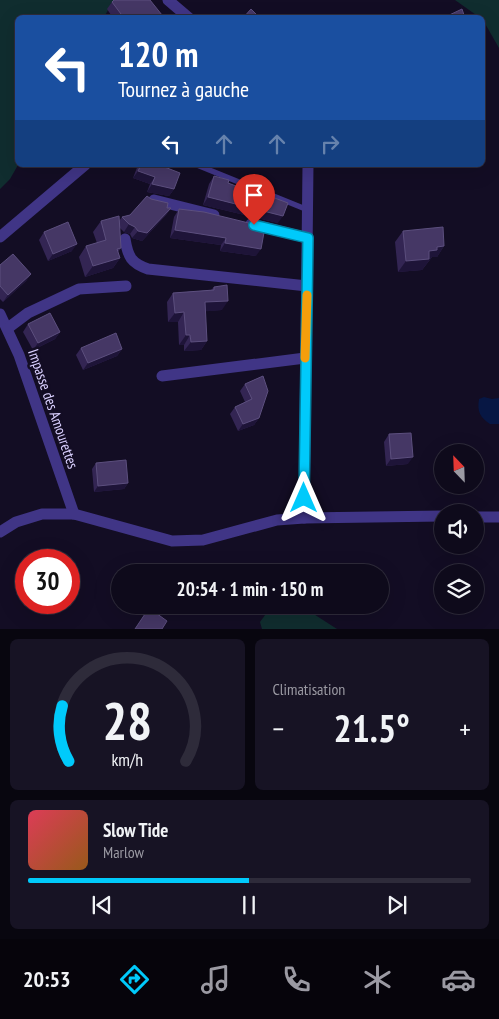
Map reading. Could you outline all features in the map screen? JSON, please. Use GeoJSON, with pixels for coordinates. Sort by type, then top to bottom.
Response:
{"type":"FeatureCollection","features":[{"type":"Feature","properties":{"kind":"street"},"geometry":{"type":"LineString","coordinates":[[168,0],[186,15]]}},
{"type":"Feature","properties":{"kind":"street"},"geometry":{"type":"LineString","coordinates":[[0,237],[83,167]]}},
{"type":"Feature","properties":{"kind":"street"},"geometry":{"type":"LineString","coordinates":[[304,518],[308,167]]}},
{"type":"Feature","properties":{"kind":"street"},"geometry":{"type":"LineString","coordinates":[[148,198],[223,217]]}},
{"type":"Feature","properties":{"kind":"street"},"geometry":{"type":"LineString","coordinates":[[242,222],[308,238]]}},
{"type":"Feature","properties":{"kind":"street"},"geometry":{"type":"LineString","coordinates":[[124,239],[128,254],[136,265],[148,269],[307,286]]}},
{"type":"Feature","properties":{"kind":"street"},"geometry":{"type":"LineString","coordinates":[[8,328],[28,313],[79,290],[126,286]]}},
{"type":"Feature","properties":{"kind":"street","name":"Impasse des Amourettes"},"geometry":{"type":"LineString","coordinates":[[0,314],[19,354],[74,514]]}},
{"type":"Feature","properties":{"kind":"street"},"geometry":{"type":"LineString","coordinates":[[162,376],[305,358]]}},
{"type":"Feature","properties":{"kind":"street"},"geometry":{"type":"LineString","coordinates":[[0,532],[16,522],[42,514],[74,514],[172,541],[203,540],[277,520],[434,516]]}},
{"type":"Feature","properties":{"kind":"street"},"geometry":{"type":"LineString","coordinates":[[484,517],[499,518]]}},
{"type":"Feature","properties":{"kind":"lane"},"geometry":{"type":"LineString","coordinates":[[202,167],[308,210]]}},
{"type":"Feature","properties":{"kind":"green space"},"geometry":{"type":"Polygon","coordinates":[[[0,0],[114,0],[105,15],[15,15],[15,167],[17,167],[10,179],[0,189],[0,0]]]}},
{"type":"Feature","properties":{"kind":"green space"},"geometry":{"type":"Polygon","coordinates":[[[455,0],[499,0],[499,48],[485,23],[485,15],[476,15],[455,0]]]}},
{"type":"Feature","properties":{"kind":"green space"},"geometry":{"type":"Polygon","coordinates":[[[266,614],[314,614],[337,629],[262,629],[260,622],[266,614]]]}},
{"type":"Feature","properties":{"kind":"water"},"geometry":{"type":"Polygon","coordinates":[[[484,397],[499,398],[499,424],[490,424],[480,414],[478,407],[479,399],[484,397]]]}},
{"type":"Feature","properties":{"kind":"building"},"geometry":{"type":"Polygon","coordinates":[[[114,0],[150,0],[162,15],[122,15],[112,2],[114,0]]]}},
{"type":"Feature","properties":{"kind":"building"},"geometry":{"type":"Polygon","coordinates":[[[251,9],[257,15],[246,15],[251,9]]]}},
{"type":"Feature","properties":{"kind":"building"},"geometry":{"type":"Polygon","coordinates":[[[462,9],[464,15],[449,15],[462,9]]]}},
{"type":"Feature","properties":{"kind":"building"},"geometry":{"type":"Polygon","coordinates":[[[140,167],[165,167],[180,173],[174,189],[152,184],[155,177],[138,171],[140,167]]]}},
{"type":"Feature","properties":{"kind":"building"},"geometry":{"type":"Polygon","coordinates":[[[214,176],[229,180],[228,183],[271,199],[272,197],[288,203],[283,216],[208,197],[214,176]]]}},
{"type":"Feature","properties":{"kind":"building"},"geometry":{"type":"Polygon","coordinates":[[[147,196],[151,199],[168,203],[167,208],[171,208],[147,233],[138,231],[122,217],[130,215],[147,196]]]}},
{"type":"Feature","properties":{"kind":"building"},"geometry":{"type":"Polygon","coordinates":[[[179,209],[204,212],[265,227],[261,249],[225,243],[226,238],[175,230],[179,209]]]}},
{"type":"Feature","properties":{"kind":"building"},"geometry":{"type":"Polygon","coordinates":[[[119,216],[121,248],[117,249],[120,258],[93,266],[86,246],[106,240],[101,221],[119,216]]]}},
{"type":"Feature","properties":{"kind":"building"},"geometry":{"type":"Polygon","coordinates":[[[68,222],[77,244],[53,254],[44,232],[68,222]]]}},
{"type":"Feature","properties":{"kind":"building"},"geometry":{"type":"Polygon","coordinates":[[[443,227],[444,246],[437,247],[437,250],[429,251],[429,259],[406,261],[403,231],[443,227]]]}},
{"type":"Feature","properties":{"kind":"building"},"geometry":{"type":"Polygon","coordinates":[[[13,254],[31,274],[8,295],[0,286],[0,265],[13,254]]]}},
{"type":"Feature","properties":{"kind":"building"},"geometry":{"type":"Polygon","coordinates":[[[227,285],[228,301],[205,302],[207,341],[191,342],[190,335],[186,335],[184,312],[175,313],[173,293],[214,290],[214,287],[227,285]]]}},
{"type":"Feature","properties":{"kind":"building"},"geometry":{"type":"Polygon","coordinates":[[[50,313],[60,332],[38,343],[28,324],[50,313]]]}},
{"type":"Feature","properties":{"kind":"building"},"geometry":{"type":"Polygon","coordinates":[[[116,333],[122,349],[88,363],[81,348],[116,333]]]}},
{"type":"Feature","properties":{"kind":"building"},"geometry":{"type":"Polygon","coordinates":[[[263,376],[268,391],[259,418],[243,424],[235,407],[252,399],[245,384],[263,376]]]}},
{"type":"Feature","properties":{"kind":"building"},"geometry":{"type":"Polygon","coordinates":[[[411,433],[413,457],[391,459],[389,434],[411,433]]]}},
{"type":"Feature","properties":{"kind":"building"},"geometry":{"type":"Polygon","coordinates":[[[126,460],[128,483],[98,486],[96,463],[126,460]]]}},
{"type":"Feature","properties":{"kind":"building"},"geometry":{"type":"Polygon","coordinates":[[[145,614],[157,614],[167,621],[162,629],[135,629],[145,614]]]}},
{"type":"Feature","properties":{"kind":"slow traffic"},"geometry":{"type":"LineString","coordinates":[[305,358],[307,295]]}},
{"type":"Feature","properties":{"kind":"route"},"geometry":{"type":"LineString","coordinates":[[254,225],[308,238],[304,498]]}}]}
